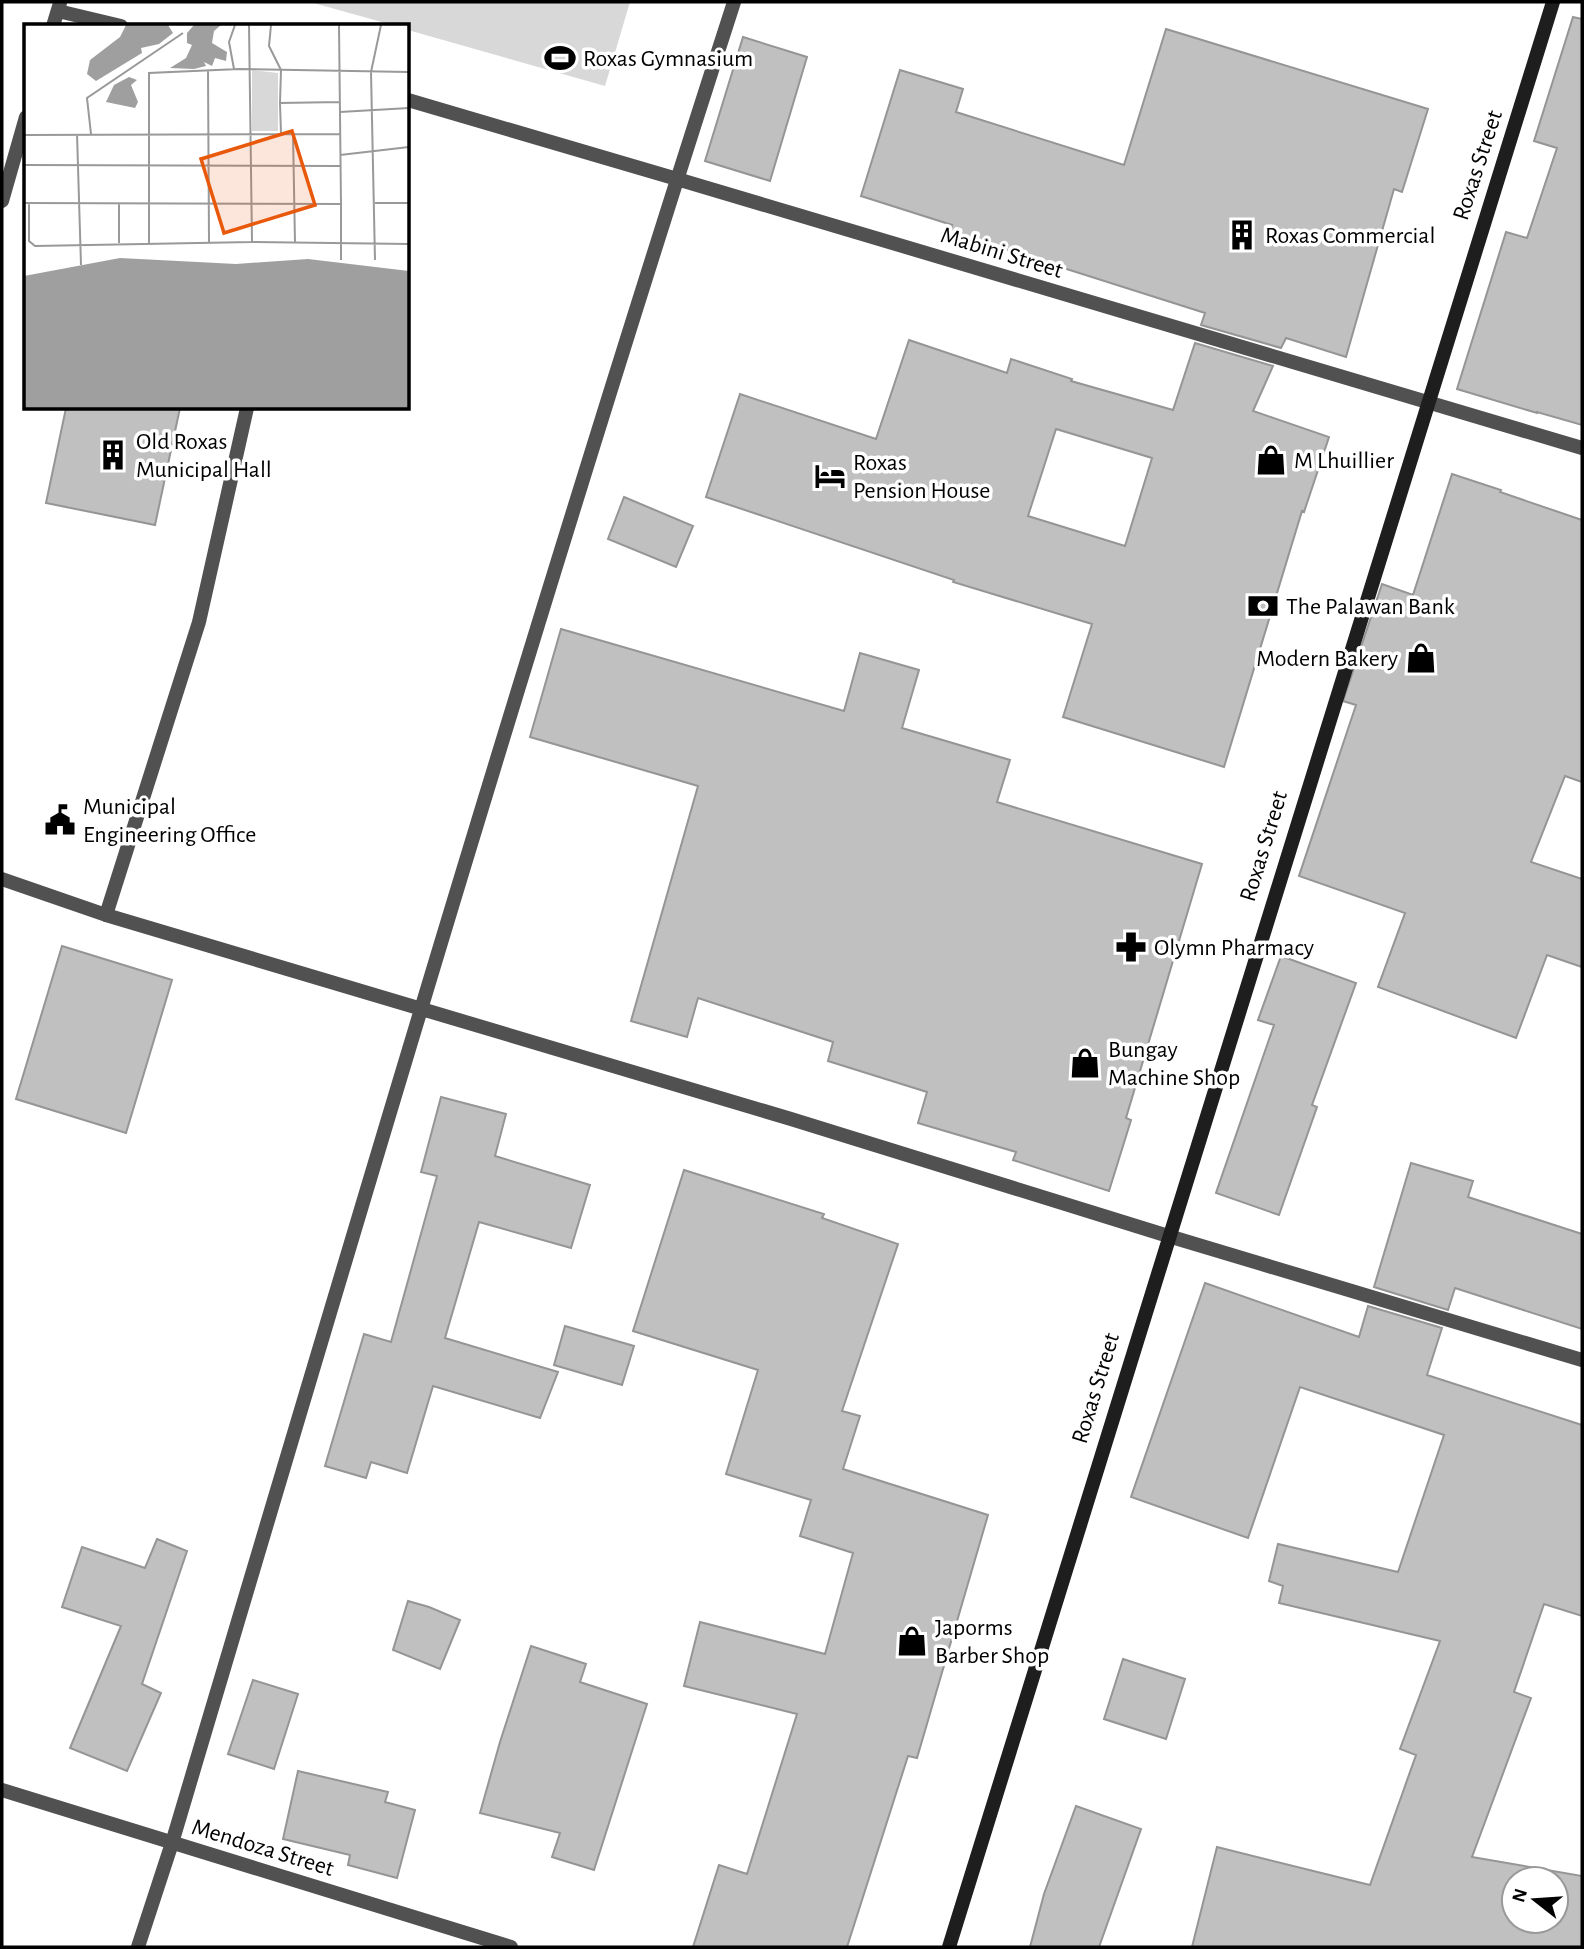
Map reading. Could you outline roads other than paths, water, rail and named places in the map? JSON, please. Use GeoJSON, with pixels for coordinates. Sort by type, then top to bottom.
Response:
{"type":"FeatureCollection","features":[{"type":"Feature","properties":{"kind":"main road","name":"Roxas Street"},"geometry":{"type":"LineString","coordinates":[[949,1947],[1166,1235],[1425,402],[1553,2]]}},
{"type":"Feature","properties":{"kind":"street"},"geometry":{"type":"LineString","coordinates":[[138,1947],[172,1843],[420,1007],[734,2]]}},
{"type":"Feature","properties":{"kind":"street"},"geometry":{"type":"LineString","coordinates":[[54,24],[59,6],[115,24]]}},
{"type":"Feature","properties":{"kind":"street","name":"Mabini Street"},"geometry":{"type":"LineString","coordinates":[[410,101],[1582,449]]}},
{"type":"Feature","properties":{"kind":"street"},"geometry":{"type":"LineString","coordinates":[[2,201],[24,124]]}},
{"type":"Feature","properties":{"kind":"street"},"geometry":{"type":"LineString","coordinates":[[106,915],[199,622],[247,410]]}},
{"type":"Feature","properties":{"kind":"street"},"geometry":{"type":"LineString","coordinates":[[2,879],[106,915],[420,1007],[1582,1360]]}},
{"type":"Feature","properties":{"kind":"street","name":"Mendoza Street"},"geometry":{"type":"LineString","coordinates":[[2,1790],[511,1947]]}},
{"type":"Feature","properties":{"kind":"place","name":"Roxas Gymnasium"},"geometry":{"type":"Point","coordinates":[560,58]}},
{"type":"Feature","properties":{"kind":"place","name":"Roxas Commercial"},"geometry":{"type":"Point","coordinates":[1242,235]}},
{"type":"Feature","properties":{"kind":"place","name":"Old Roxas Municipal Hall"},"geometry":{"type":"Point","coordinates":[113,455]}},
{"type":"Feature","properties":{"kind":"place","name":"M Lhuillier"},"geometry":{"type":"Point","coordinates":[1271,460]}},
{"type":"Feature","properties":{"kind":"place","name":"Roxas Pension House"},"geometry":{"type":"Point","coordinates":[830,476]}},
{"type":"Feature","properties":{"kind":"place","name":"The Palawan Bank"},"geometry":{"type":"Point","coordinates":[1263,606]}},
{"type":"Feature","properties":{"kind":"place","name":"Modern Bakery"},"geometry":{"type":"Point","coordinates":[1421,658]}},
{"type":"Feature","properties":{"kind":"place","name":"Municipal Engineering Office"},"geometry":{"type":"Point","coordinates":[60,820]}},
{"type":"Feature","properties":{"kind":"place","name":"Olymn Pharmacy"},"geometry":{"type":"Point","coordinates":[1131,947]}},
{"type":"Feature","properties":{"kind":"place","name":"Bungay Machine Shop"},"geometry":{"type":"Point","coordinates":[1085,1063]}},
{"type":"Feature","properties":{"kind":"place","name":"Japorms Barber Shop"},"geometry":{"type":"Point","coordinates":[912,1641]}}]}
